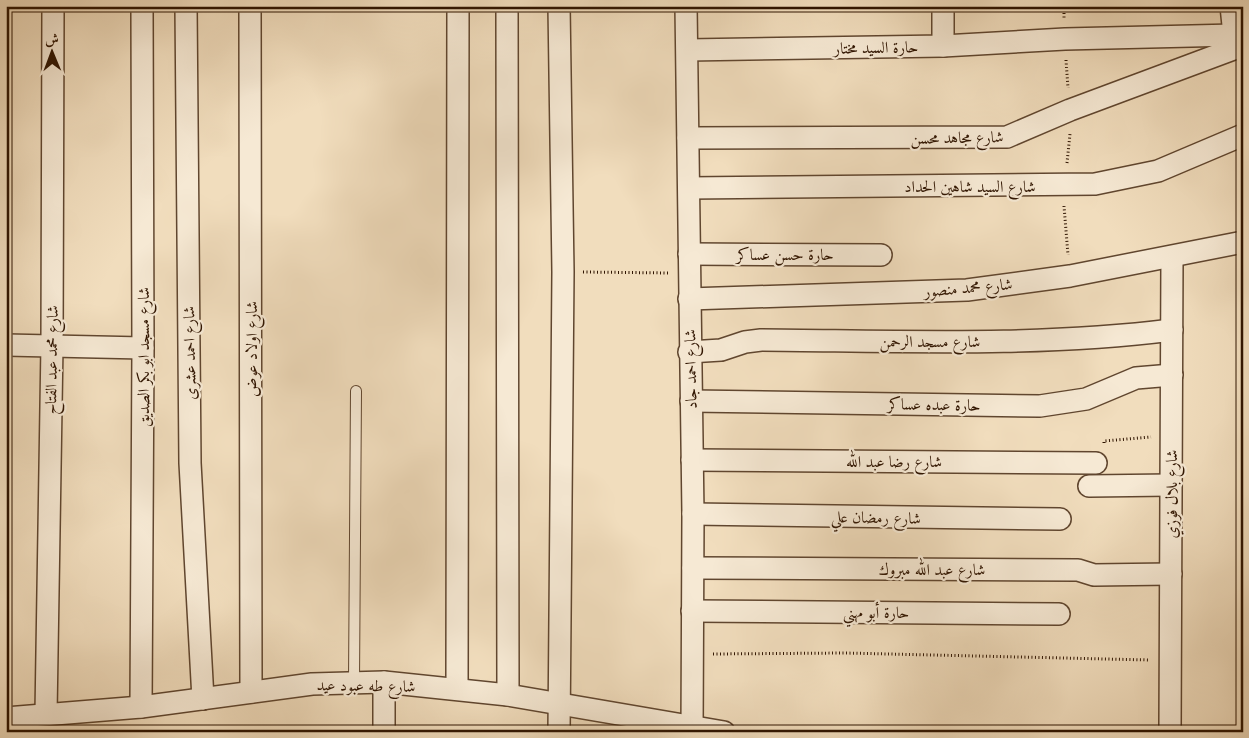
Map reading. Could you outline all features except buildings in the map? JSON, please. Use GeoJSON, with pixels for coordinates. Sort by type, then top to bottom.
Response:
{"type":"FeatureCollection","features":[{"type":"Feature","properties":{"kind":"street","name":"شارع محمد عبد الفتاح"},"geometry":{"type":"LineString","coordinates":[[46,714],[52,345],[53,6]]}},
{"type":"Feature","properties":{"kind":"street","name":"شارع مسجد ابو بكر الصديق"},"geometry":{"type":"LineString","coordinates":[[141,708],[144,348],[142,6]]}},
{"type":"Feature","properties":{"kind":"street","name":"شارع احمد عشرى"},"geometry":{"type":"LineString","coordinates":[[186,6],[190,462],[203,699]]}},
{"type":"Feature","properties":{"kind":"street","name":"شارع اولاد عوض"},"geometry":{"type":"LineString","coordinates":[[250,6],[251,692]]}},
{"type":"Feature","properties":{"kind":"street"},"geometry":{"type":"LineString","coordinates":[[457,688],[458,6]]}},
{"type":"Feature","properties":{"kind":"street"},"geometry":{"type":"LineString","coordinates":[[507,6],[508,695]]}},
{"type":"Feature","properties":{"kind":"street"},"geometry":{"type":"LineString","coordinates":[[559,6],[563,272],[559,732]]}},
{"type":"Feature","properties":{"kind":"street","name":"شارع احمد جاد"},"geometry":{"type":"LineString","coordinates":[[686,6],[688,50],[689,352],[693,514],[692,729]]}},
{"type":"Feature","properties":{"kind":"street"},"geometry":{"type":"LineString","coordinates":[[943,6],[944,46]]}},
{"type":"Feature","properties":{"kind":"street"},"geometry":{"type":"LineString","coordinates":[[1231,6],[1238,45]]}},
{"type":"Feature","properties":{"kind":"street","name":"حارة السيد مختار"},"geometry":{"type":"LineString","coordinates":[[688,50],[944,46],[1065,39],[1238,45]]}},
{"type":"Feature","properties":{"kind":"street","name":"شارع مجاهد محسن"},"geometry":{"type":"LineString","coordinates":[[688,138],[1007,137],[1070,110],[1238,45]]}},
{"type":"Feature","properties":{"kind":"street","name":"شارع السيد شاهين الحداد"},"geometry":{"type":"LineString","coordinates":[[689,188],[1095,184],[1158,171],[1243,136]]}},
{"type":"Feature","properties":{"kind":"street","name":"شارع محمد منصور"},"geometry":{"type":"LineString","coordinates":[[689,299],[967,290],[1070,276],[1243,242]]}},
{"type":"Feature","properties":{"kind":"street","name":"حارة حسن عساكر"},"geometry":{"type":"LineString","coordinates":[[689,264],[881,255]]}},
{"type":"Feature","properties":{"kind":"street","name":"شارع بلال فوزي"},"geometry":{"type":"LineString","coordinates":[[1170,732],[1172,257]]}},
{"type":"Feature","properties":{"kind":"street","name":"شارع مسجد الرحمن"},"geometry":{"type":"LineString","coordinates":[[689,352],[721,350],[744,342],[761,340],[1030,342],[1086,339],[1172,330]]}},
{"type":"Feature","properties":{"kind":"street"},"geometry":{"type":"LineString","coordinates":[[6,344],[144,348]]}},
{"type":"Feature","properties":{"kind":"street","name":"حارة عبده عساكر"},"geometry":{"type":"LineString","coordinates":[[691,402],[1040,406],[1086,399],[1136,378],[1172,375]]}},
{"type":"Feature","properties":{"kind":"street","name":"شارع رضا عبد الله"},"geometry":{"type":"LineString","coordinates":[[692,460],[1096,462]]}},
{"type":"Feature","properties":{"kind":"street"},"geometry":{"type":"LineString","coordinates":[[1089,486],[1171,486]]}},
{"type":"Feature","properties":{"kind":"street","name":"شارع رمضان علي"},"geometry":{"type":"LineString","coordinates":[[693,514],[1060,519]]}},
{"type":"Feature","properties":{"kind":"street","name":"شارع عبد الله مبروك"},"geometry":{"type":"LineString","coordinates":[[693,568],[1068,570],[1094,575],[1171,574]]}},
{"type":"Feature","properties":{"kind":"street","name":"حارة أبو مهني"},"geometry":{"type":"LineString","coordinates":[[692,611],[1059,614]]}},
{"type":"Feature","properties":{"kind":"street"},"geometry":{"type":"LineString","coordinates":[[384,682],[384,732]]}},
{"type":"Feature","properties":{"kind":"street","name":"شارع طه عبود عيد"},"geometry":{"type":"LineString","coordinates":[[6,718],[141,708],[312,684],[384,682],[457,688],[508,695],[692,729],[724,732]]}},
{"type":"Feature","properties":{"kind":"lane"},"geometry":{"type":"LineString","coordinates":[[354,682],[356,391]]}},
{"type":"Feature","properties":{"kind":"path"},"geometry":{"type":"LineString","coordinates":[[1064,6],[1070,138],[1063,185],[1070,276]]}},
{"type":"Feature","properties":{"kind":"path"},"geometry":{"type":"LineString","coordinates":[[563,272],[689,264]]}},
{"type":"Feature","properties":{"kind":"path"},"geometry":{"type":"LineString","coordinates":[[1096,462],[1104,441],[1171,436]]}},
{"type":"Feature","properties":{"kind":"path"},"geometry":{"type":"LineString","coordinates":[[693,655],[845,653],[1170,660]]}}]}
